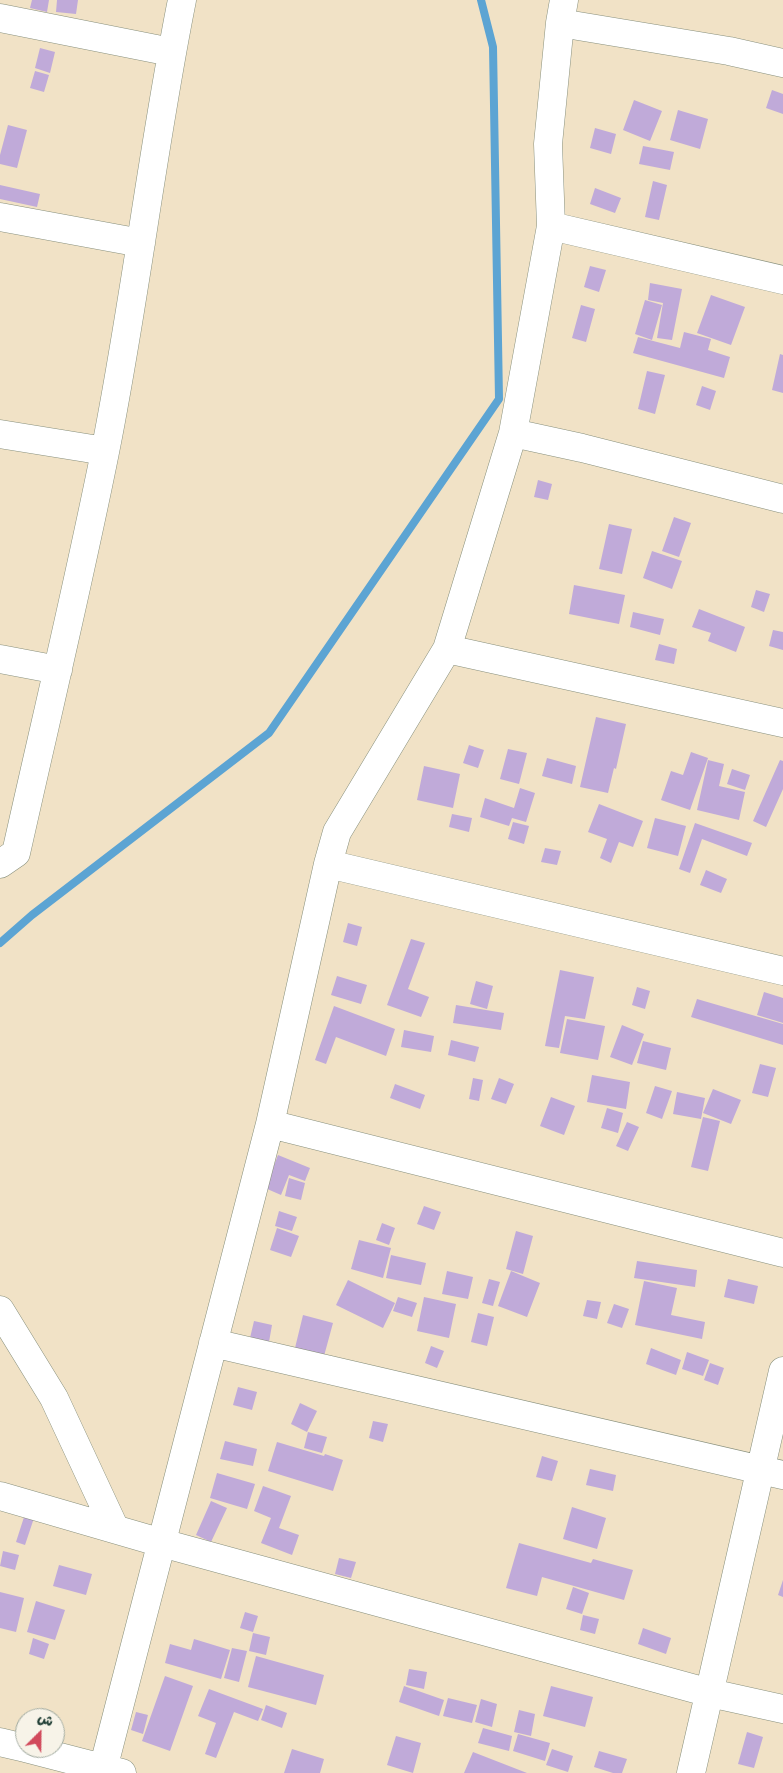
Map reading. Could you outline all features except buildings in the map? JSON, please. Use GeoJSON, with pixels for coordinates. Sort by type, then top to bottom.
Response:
{"type":"FeatureCollection","features":[{"type":"Feature","properties":{"kind":"street"},"geometry":{"type":"LineString","coordinates":[[0,864],[16,853],[105,451],[142,244],[171,52],[182,0]]}},
{"type":"Feature","properties":{"kind":"street"},"geometry":{"type":"LineString","coordinates":[[62,1758],[109,1771],[162,1543],[270,1124],[328,864],[337,832],[447,649],[513,433],[551,226],[548,144],[562,12],[783,63]]}},
{"type":"Feature","properties":{"kind":"street"},"geometry":{"type":"LineString","coordinates":[[0,18],[171,52]]}},
{"type":"Feature","properties":{"kind":"street"},"geometry":{"type":"LineString","coordinates":[[0,217],[142,244]]}},
{"type":"Feature","properties":{"kind":"street"},"geometry":{"type":"LineString","coordinates":[[551,226],[783,280]]}},
{"type":"Feature","properties":{"kind":"street"},"geometry":{"type":"LineString","coordinates":[[513,433],[582,448],[783,499]]}},
{"type":"Feature","properties":{"kind":"street"},"geometry":{"type":"LineString","coordinates":[[0,434],[105,451]]}},
{"type":"Feature","properties":{"kind":"street"},"geometry":{"type":"LineString","coordinates":[[447,649],[783,723]]}},
{"type":"Feature","properties":{"kind":"street"},"geometry":{"type":"LineString","coordinates":[[0,660],[58,670]]}},
{"type":"Feature","properties":{"kind":"street"},"geometry":{"type":"LineString","coordinates":[[328,864],[783,971]]}},
{"type":"Feature","properties":{"kind":"street"},"geometry":{"type":"LineString","coordinates":[[270,1124],[783,1253]]}},
{"type":"Feature","properties":{"kind":"street"},"geometry":{"type":"LineString","coordinates":[[0,1310],[54,1398],[116,1529]]}},
{"type":"Feature","properties":{"kind":"street"},"geometry":{"type":"LineString","coordinates":[[213,1343],[771,1472]]}},
{"type":"Feature","properties":{"kind":"street"},"geometry":{"type":"LineString","coordinates":[[691,1773],[710,1693],[771,1472],[783,1371]]}},
{"type":"Feature","properties":{"kind":"street"},"geometry":{"type":"LineString","coordinates":[[0,1496],[162,1543],[710,1693],[783,1709]]}},
{"type":"Feature","properties":{"kind":"street"},"geometry":{"type":"LineString","coordinates":[[0,1742],[15,1746]]}},
{"type":"Feature","properties":{"kind":"waterway"},"geometry":{"type":"LineString","coordinates":[[0,943],[32,915],[269,733],[499,399],[493,47],[481,0]]}}]}
